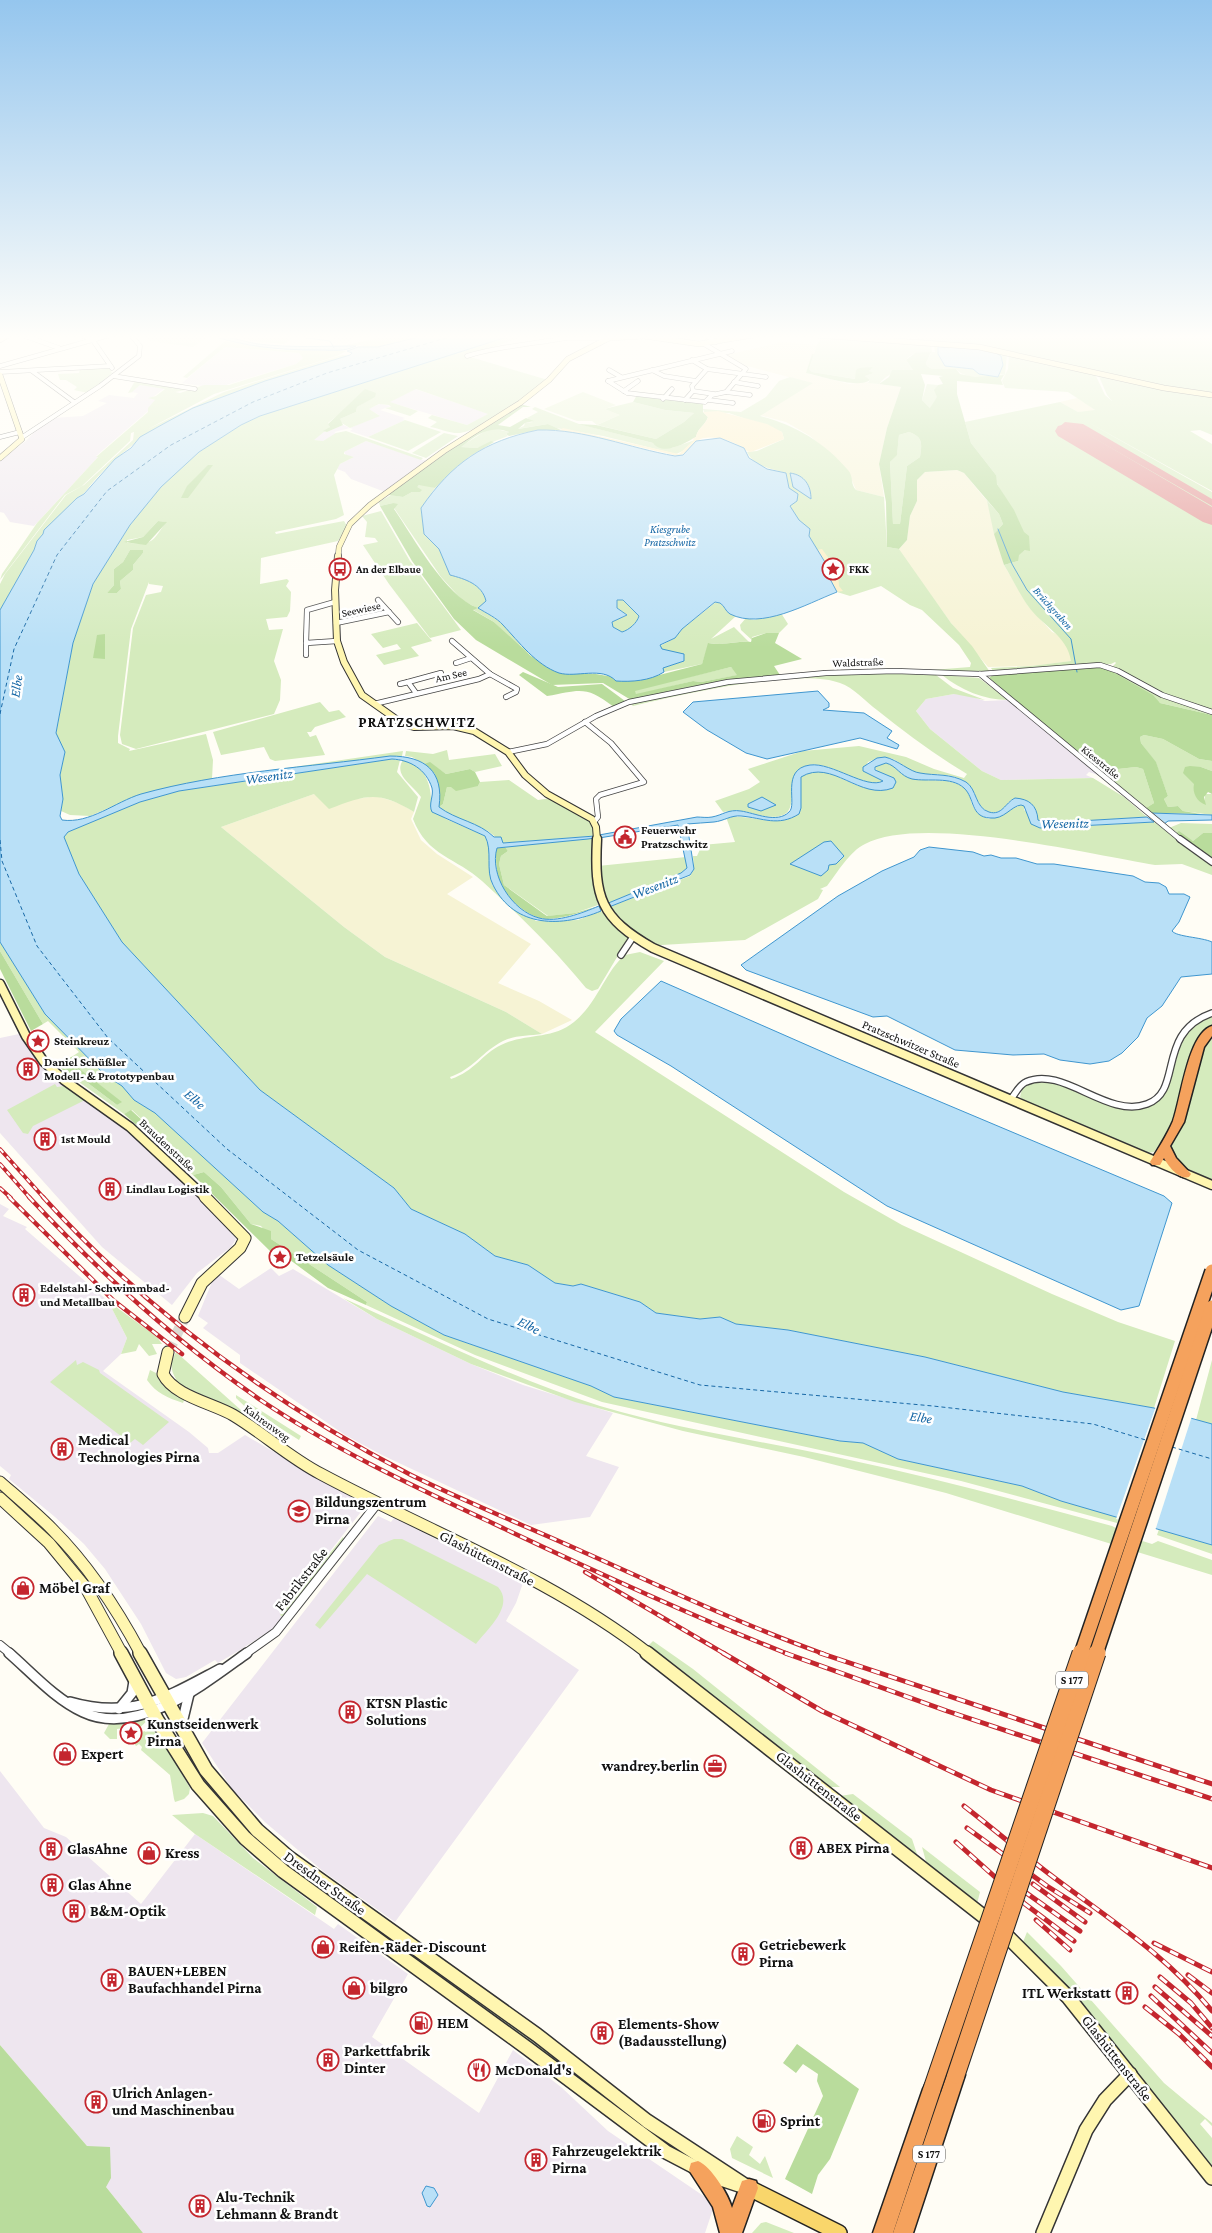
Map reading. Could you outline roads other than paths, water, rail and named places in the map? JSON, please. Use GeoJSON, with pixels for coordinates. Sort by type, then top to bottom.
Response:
{"type":"FeatureCollection","features":[{"type":"Feature","properties":{"kind":"highway"},"geometry":{"type":"LineString","coordinates":[[1156,1162],[1178,1122],[1201,1043],[1212,1030]]}},
{"type":"Feature","properties":{"kind":"highway"},"geometry":{"type":"LineString","coordinates":[[1201,1043],[1212,1035]]}},
{"type":"Feature","properties":{"kind":"highway"},"geometry":{"type":"LineString","coordinates":[[1165,1148],[1171,1160],[1185,1174]]}},
{"type":"Feature","properties":{"kind":"highway","name":"S 177"},"geometry":{"type":"LineString","coordinates":[[883,2233],[1212,1271]]}},
{"type":"Feature","properties":{"kind":"highway","name":"S 177"},"geometry":{"type":"LineString","coordinates":[[903,2233],[1212,1306]]}},
{"type":"Feature","properties":{"kind":"highway"},"geometry":{"type":"LineString","coordinates":[[703,2168],[721,2202],[731,2233]]}},
{"type":"Feature","properties":{"kind":"highway"},"geometry":{"type":"LineString","coordinates":[[731,2233],[749,2188]]}},
{"type":"Feature","properties":{"kind":"main road","name":"Dresdner Straße"},"geometry":{"type":"LineString","coordinates":[[749,2188],[840,2233]]}},
{"type":"Feature","properties":{"kind":"street"},"geometry":{"type":"LineString","coordinates":[[0,458],[18,445],[20,439]]}},
{"type":"Feature","properties":{"kind":"street"},"geometry":{"type":"LineString","coordinates":[[462,439],[370,505],[347,528],[339,547],[335,602],[337,641],[353,682],[365,698],[403,724],[414,727],[453,726],[468,729],[508,752],[525,775],[547,794],[594,822],[598,817],[596,799],[600,795],[644,782],[611,743],[585,722]]}},
{"type":"Feature","properties":{"kind":"street","name":"Seewiese"},"geometry":{"type":"LineString","coordinates":[[378,600],[398,622]]}},
{"type":"Feature","properties":{"kind":"street"},"geometry":{"type":"LineString","coordinates":[[306,655],[307,610],[335,602]]}},
{"type":"Feature","properties":{"kind":"street","name":"Seewiese"},"geometry":{"type":"LineString","coordinates":[[336,623],[389,612]]}},
{"type":"Feature","properties":{"kind":"street"},"geometry":{"type":"LineString","coordinates":[[306,643],[337,641]]}},
{"type":"Feature","properties":{"kind":"street","name":"Am See"},"geometry":{"type":"LineString","coordinates":[[452,641],[490,674],[517,689],[516,692],[506,697]]}},
{"type":"Feature","properties":{"kind":"street","name":"Am See"},"geometry":{"type":"LineString","coordinates":[[456,663],[471,658]]}},
{"type":"Feature","properties":{"kind":"street","name":"Waldstraße"},"geometry":{"type":"LineString","coordinates":[[508,752],[548,744],[585,722],[630,702],[726,680],[773,676],[869,672],[980,674],[1095,665],[1114,669],[1156,692],[1212,712]]}},
{"type":"Feature","properties":{"kind":"street","name":"Am See"},"geometry":{"type":"LineString","coordinates":[[400,684],[441,674]]}},
{"type":"Feature","properties":{"kind":"street","name":"Am See"},"geometry":{"type":"LineString","coordinates":[[374,704],[479,679],[490,674]]}},
{"type":"Feature","properties":{"kind":"street","name":"Kiesstraße"},"geometry":{"type":"LineString","coordinates":[[980,674],[1161,825],[1212,862]]}},
{"type":"Feature","properties":{"kind":"street"},"geometry":{"type":"LineString","coordinates":[[408,682],[416,693]]}},
{"type":"Feature","properties":{"kind":"street","name":"Pratzschwitzer Straße"},"geometry":{"type":"LineString","coordinates":[[594,822],[597,837],[595,866],[600,901],[608,914],[633,937],[670,956],[1212,1185]]}},
{"type":"Feature","properties":{"kind":"street"},"geometry":{"type":"LineString","coordinates":[[621,955],[633,937]]}},
{"type":"Feature","properties":{"kind":"street","name":"Braudenstraße"},"geometry":{"type":"LineString","coordinates":[[0,984],[35,1051],[64,1080],[98,1102],[130,1127],[186,1178],[245,1238],[241,1247],[212,1270],[201,1283],[185,1317]]}},
{"type":"Feature","properties":{"kind":"street"},"geometry":{"type":"LineString","coordinates":[[1011,1099],[1024,1082],[1043,1079],[1115,1105],[1144,1105],[1157,1099],[1164,1091],[1184,1027],[1198,1017],[1212,1013]]}},
{"type":"Feature","properties":{"kind":"street","name":"Kahrenweg"},"geometry":{"type":"LineString","coordinates":[[168,1352],[163,1374],[173,1388],[229,1413],[302,1464],[377,1504]]}},
{"type":"Feature","properties":{"kind":"street","name":"Dresdner Straße"},"geometry":{"type":"LineString","coordinates":[[0,1482],[52,1529],[94,1578],[127,1628],[181,1729],[220,1790],[257,1830],[288,1857],[537,2035],[703,2168]]}},
{"type":"Feature","properties":{"kind":"street","name":"Dresdner Straße"},"geometry":{"type":"LineString","coordinates":[[0,1498],[49,1543],[86,1588],[151,1709],[191,1775],[223,1815],[284,1871],[565,2075],[646,2140],[749,2188]]}},
{"type":"Feature","properties":{"kind":"street","name":"Fabrikstraße"},"geometry":{"type":"LineString","coordinates":[[166,1701],[189,1693],[276,1632],[377,1504]]}},
{"type":"Feature","properties":{"kind":"street","name":"Glashüttenstraße"},"geometry":{"type":"LineString","coordinates":[[377,1504],[562,1595],[592,1612],[641,1646],[1003,1932],[1068,1997],[1212,2178]]}},
{"type":"Feature","properties":{"kind":"street"},"geometry":{"type":"LineString","coordinates":[[0,1645],[60,1698],[84,1713],[99,1717],[124,1718],[151,1709],[166,1701]]}},
{"type":"Feature","properties":{"kind":"street","name":"Fabrikstraße"},"geometry":{"type":"LineString","coordinates":[[166,1701],[237,1660]]}},
{"type":"Feature","properties":{"kind":"street"},"geometry":{"type":"LineString","coordinates":[[118,1710],[132,1693],[134,1677]]}},
{"type":"Feature","properties":{"kind":"street"},"geometry":{"type":"LineString","coordinates":[[181,1729],[184,1706],[189,1693]]}},
{"type":"Feature","properties":{"kind":"street"},"geometry":{"type":"LineString","coordinates":[[60,1698],[88,1707],[118,1710],[151,1709]]}},
{"type":"Feature","properties":{"kind":"street"},"geometry":{"type":"LineString","coordinates":[[1043,2233],[1086,2130],[1105,2100],[1130,2074]]}},
{"type":"Feature","properties":{"kind":"water"},"geometry":{"type":"Polygon","coordinates":[[[138,439],[219,439],[199,452],[161,487],[130,525],[93,584],[73,643],[56,733],[65,752],[60,775],[63,799],[60,816],[62,820],[82,819],[141,794],[202,780],[390,756],[413,759],[429,768],[435,775],[438,784],[440,794],[439,807],[481,828],[494,837],[501,837],[503,843],[595,836],[595,838],[588,839],[497,848],[495,858],[496,869],[500,880],[512,900],[529,914],[539,918],[554,919],[585,912],[599,906],[601,911],[571,920],[541,921],[527,917],[514,910],[502,899],[493,885],[489,873],[488,848],[485,836],[432,812],[432,788],[429,781],[421,771],[405,761],[392,759],[179,791],[140,802],[68,832],[64,837],[79,874],[122,942],[260,1090],[394,1188],[411,1209],[465,1234],[495,1256],[528,1265],[555,1283],[573,1286],[581,1284],[640,1302],[656,1313],[700,1319],[720,1317],[736,1324],[788,1330],[925,1357],[1063,1392],[1154,1408],[1212,1424],[1212,1545],[1061,1501],[1022,1486],[898,1459],[863,1443],[840,1441],[614,1397],[591,1386],[444,1335],[391,1306],[328,1265],[278,1221],[263,1212],[155,1113],[134,1100],[122,1086],[105,1075],[45,1014],[0,942],[0,610],[44,530],[77,498],[84,494],[115,459],[131,448],[138,439]]]}},
{"type":"Feature","properties":{"kind":"water","name":"Kiesgrube Pratzschwitz"},"geometry":{"type":"Polygon","coordinates":[[[603,439],[675,456],[683,455],[696,441],[710,439],[723,439],[744,448],[749,458],[767,469],[786,473],[789,488],[798,494],[797,501],[790,506],[799,520],[810,529],[809,536],[831,572],[829,577],[837,592],[784,614],[756,619],[730,614],[722,604],[715,602],[682,629],[675,638],[660,645],[662,649],[684,654],[684,661],[663,668],[664,672],[647,679],[616,681],[604,674],[559,673],[535,659],[501,622],[478,608],[486,601],[481,590],[472,583],[450,575],[439,549],[424,534],[421,508],[433,492],[457,466],[501,440],[603,439]],[[617,600],[617,608],[627,615],[612,622],[613,627],[622,632],[627,630],[639,616],[623,600],[617,600]]]}},
{"type":"Feature","properties":{"kind":"water"},"geometry":{"type":"Polygon","coordinates":[[[790,473],[800,476],[806,482],[810,490],[811,499],[793,487],[790,473]]]}},
{"type":"Feature","properties":{"kind":"water"},"geometry":{"type":"Polygon","coordinates":[[[818,691],[829,703],[829,707],[823,710],[864,713],[892,731],[887,738],[899,745],[897,749],[860,738],[767,759],[746,753],[707,730],[683,712],[693,702],[818,691]]]}},
{"type":"Feature","properties":{"kind":"water","name":"Wesenitz"},"geometry":{"type":"Polygon","coordinates":[[[885,757],[916,772],[949,776],[966,782],[970,785],[981,807],[993,813],[1000,811],[1015,798],[1028,801],[1036,810],[1038,820],[1045,823],[1147,817],[1154,822],[1040,828],[1031,824],[1024,806],[1017,806],[999,817],[984,817],[976,811],[967,792],[959,784],[946,781],[912,779],[904,776],[893,766],[886,763],[875,767],[875,770],[894,778],[896,782],[893,788],[881,790],[869,789],[824,773],[812,773],[801,777],[801,808],[799,814],[777,821],[737,816],[714,822],[687,824],[694,869],[690,875],[609,907],[606,904],[681,873],[687,868],[678,825],[599,838],[599,835],[697,817],[712,817],[733,811],[766,817],[778,817],[789,812],[791,808],[793,780],[795,773],[801,768],[819,765],[876,783],[883,781],[863,771],[863,767],[877,758],[885,757]]]}},
{"type":"Feature","properties":{"kind":"water"},"geometry":{"type":"Polygon","coordinates":[[[762,797],[776,805],[761,811],[748,807],[748,804],[762,797]]]}},
{"type":"Feature","properties":{"kind":"water"},"geometry":{"type":"Polygon","coordinates":[[[1151,813],[1212,815],[1212,820],[1168,821],[1164,824],[1151,813]]]}},
{"type":"Feature","properties":{"kind":"water"},"geometry":{"type":"Polygon","coordinates":[[[831,841],[844,856],[836,864],[829,865],[828,870],[821,876],[790,864],[824,842],[831,841]]]}},
{"type":"Feature","properties":{"kind":"water"},"geometry":{"type":"Polygon","coordinates":[[[929,847],[973,852],[984,856],[1016,858],[1037,864],[1054,864],[1133,876],[1145,882],[1159,883],[1166,887],[1169,894],[1184,894],[1190,897],[1179,922],[1172,931],[1179,935],[1212,942],[1212,974],[1181,977],[1162,1006],[1147,1018],[1138,1037],[1122,1053],[1109,1061],[1090,1064],[1060,1060],[1044,1054],[1013,1055],[955,1050],[887,1016],[873,1017],[746,970],[741,965],[838,896],[882,871],[914,857],[920,850],[929,847]]]}},
{"type":"Feature","properties":{"kind":"water"},"geometry":{"type":"Polygon","coordinates":[[[661,981],[841,1060],[1164,1196],[1172,1203],[1139,1306],[1121,1310],[887,1206],[671,1066],[617,1035],[614,1031],[621,1019],[661,981]]]}},
{"type":"Feature","properties":{"kind":"water"},"geometry":{"type":"Polygon","coordinates":[[[426,2186],[434,2188],[438,2195],[430,2207],[427,2206],[422,2193],[426,2186]]]}},
{"type":"Feature","properties":{"kind":"waterway","name":"Brüchgraben"},"geometry":{"type":"LineString","coordinates":[[998,529],[1012,564],[1027,590],[1071,639],[1077,672]]}},
{"type":"Feature","properties":{"kind":"tunnel"},"geometry":{"type":"LineString","coordinates":[[168,1352],[185,1317]]}},
{"type":"Feature","properties":{"kind":"railway"},"geometry":{"type":"LineString","coordinates":[[0,1149],[44,1198]]}},
{"type":"Feature","properties":{"kind":"railway"},"geometry":{"type":"LineString","coordinates":[[0,1164],[30,1198]]}},
{"type":"Feature","properties":{"kind":"railway"},"geometry":{"type":"LineString","coordinates":[[0,1188],[11,1198]]}},
{"type":"Feature","properties":{"kind":"railway"},"geometry":{"type":"LineString","coordinates":[[9,1197],[113,1300],[182,1354]]}},
{"type":"Feature","properties":{"kind":"railway"},"geometry":{"type":"LineString","coordinates":[[29,1197],[83,1253],[169,1331],[230,1378],[291,1420],[350,1454],[443,1500],[645,1594],[788,1654]]}},
{"type":"Feature","properties":{"kind":"railway"},"geometry":{"type":"LineString","coordinates":[[43,1197],[83,1239],[169,1317],[262,1386],[310,1418],[411,1475],[474,1504],[670,1591],[824,1654]]}},
{"type":"Feature","properties":{"kind":"railway"},"geometry":{"type":"LineString","coordinates":[[585,1572],[725,1654]]}},
{"type":"Feature","properties":{"kind":"railway"},"geometry":{"type":"LineString","coordinates":[[723,1653],[822,1711],[991,1790],[1212,1868]]}},
{"type":"Feature","properties":{"kind":"railway"},"geometry":{"type":"LineString","coordinates":[[785,1653],[947,1711],[1212,1799]]}},
{"type":"Feature","properties":{"kind":"railway"},"geometry":{"type":"LineString","coordinates":[[820,1653],[1212,1784]]}},
{"type":"Feature","properties":{"kind":"railway"},"geometry":{"type":"LineString","coordinates":[[964,1806],[1044,1870],[1138,1940],[1176,1973],[1212,2011]]}},
{"type":"Feature","properties":{"kind":"railway"},"geometry":{"type":"LineString","coordinates":[[967,1828],[1047,1886],[1090,1913]]}},
{"type":"Feature","properties":{"kind":"railway"},"geometry":{"type":"LineString","coordinates":[[956,1842],[1025,1904],[1074,1941]]}},
{"type":"Feature","properties":{"kind":"railway"},"geometry":{"type":"LineString","coordinates":[[1008,1880],[1080,1931]]}},
{"type":"Feature","properties":{"kind":"railway"},"geometry":{"type":"LineString","coordinates":[[1033,1884],[1085,1922]]}},
{"type":"Feature","properties":{"kind":"railway"},"geometry":{"type":"LineString","coordinates":[[1036,1920],[1070,1950]]}},
{"type":"Feature","properties":{"kind":"railway"},"geometry":{"type":"LineString","coordinates":[[1154,1943],[1212,1972]]}},
{"type":"Feature","properties":{"kind":"railway"},"geometry":{"type":"LineString","coordinates":[[1188,1975],[1212,1993]]}},
{"type":"Feature","properties":{"kind":"railway"},"geometry":{"type":"LineString","coordinates":[[1160,1977],[1191,2003],[1212,2028]]}},
{"type":"Feature","properties":{"kind":"railway"},"geometry":{"type":"LineString","coordinates":[[1155,1987],[1212,2036]]}},
{"type":"Feature","properties":{"kind":"railway"},"geometry":{"type":"LineString","coordinates":[[1151,1996],[1212,2053]]}},
{"type":"Feature","properties":{"kind":"railway"},"geometry":{"type":"LineString","coordinates":[[1145,2007],[1179,2034],[1212,2067]]}},
{"type":"Feature","properties":{"kind":"place","name":"An der Elbaue"},"geometry":{"type":"Point","coordinates":[340,569]}},
{"type":"Feature","properties":{"kind":"place","name":"FKK"},"geometry":{"type":"Point","coordinates":[833,569]}},
{"type":"Feature","properties":{"kind":"place","name":"Feuerwehr Pratzschwitz"},"geometry":{"type":"Point","coordinates":[625,837]}},
{"type":"Feature","properties":{"kind":"place","name":"Steinkreuz"},"geometry":{"type":"Point","coordinates":[38,1041]}},
{"type":"Feature","properties":{"kind":"place","name":"Daniel Schüßler Modell- & Prototypenbau"},"geometry":{"type":"Point","coordinates":[28,1069]}},
{"type":"Feature","properties":{"kind":"place","name":"1st Mould"},"geometry":{"type":"Point","coordinates":[45,1139]}},
{"type":"Feature","properties":{"kind":"place","name":"Lindlau Logistik"},"geometry":{"type":"Point","coordinates":[110,1189]}},
{"type":"Feature","properties":{"kind":"place","name":"Tetzelsäule"},"geometry":{"type":"Point","coordinates":[280,1257]}},
{"type":"Feature","properties":{"kind":"place","name":"Edelstahl- Schwimmbad- und Metallbau"},"geometry":{"type":"Point","coordinates":[24,1295]}},
{"type":"Feature","properties":{"kind":"place","name":"Medical Technologies Pirna"},"geometry":{"type":"Point","coordinates":[62,1449]}},
{"type":"Feature","properties":{"kind":"place","name":"Bildungszentrum Pirna"},"geometry":{"type":"Point","coordinates":[299,1511]}},
{"type":"Feature","properties":{"kind":"place","name":"Möbel Graf"},"geometry":{"type":"Point","coordinates":[23,1588]}},
{"type":"Feature","properties":{"kind":"place","name":"KTSN Plastic Solutions"},"geometry":{"type":"Point","coordinates":[350,1712]}},
{"type":"Feature","properties":{"kind":"place","name":"Kunstseidenwerk Pirna"},"geometry":{"type":"Point","coordinates":[131,1733]}},
{"type":"Feature","properties":{"kind":"place","name":"Expert"},"geometry":{"type":"Point","coordinates":[65,1754]}},
{"type":"Feature","properties":{"kind":"place","name":"wandrey.berlin"},"geometry":{"type":"Point","coordinates":[715,1766]}},
{"type":"Feature","properties":{"kind":"place","name":"ABEX Pirna"},"geometry":{"type":"Point","coordinates":[801,1848]}},
{"type":"Feature","properties":{"kind":"place","name":"GlasAhne"},"geometry":{"type":"Point","coordinates":[51,1849]}},
{"type":"Feature","properties":{"kind":"place","name":"Kress"},"geometry":{"type":"Point","coordinates":[149,1853]}},
{"type":"Feature","properties":{"kind":"place","name":"Glas Ahne"},"geometry":{"type":"Point","coordinates":[52,1885]}},
{"type":"Feature","properties":{"kind":"place","name":"B&M-Optik"},"geometry":{"type":"Point","coordinates":[74,1911]}},
{"type":"Feature","properties":{"kind":"place","name":"Reifen-Räder-Discount"},"geometry":{"type":"Point","coordinates":[323,1947]}},
{"type":"Feature","properties":{"kind":"place","name":"Getriebewerk Pirna"},"geometry":{"type":"Point","coordinates":[743,1954]}},
{"type":"Feature","properties":{"kind":"place","name":"BAUEN+LEBEN Baufachhandel Pirna"},"geometry":{"type":"Point","coordinates":[112,1980]}},
{"type":"Feature","properties":{"kind":"place","name":"bilgro"},"geometry":{"type":"Point","coordinates":[354,1988]}},
{"type":"Feature","properties":{"kind":"place","name":"ITL Werkstatt"},"geometry":{"type":"Point","coordinates":[1127,1993]}},
{"type":"Feature","properties":{"kind":"place","name":"HEM"},"geometry":{"type":"Point","coordinates":[421,2023]}},
{"type":"Feature","properties":{"kind":"place","name":"Elements-Show (Badausstellung)"},"geometry":{"type":"Point","coordinates":[602,2033]}},
{"type":"Feature","properties":{"kind":"place","name":"Parkettfabrik Dinter"},"geometry":{"type":"Point","coordinates":[328,2060]}},
{"type":"Feature","properties":{"kind":"place","name":"McDonald's"},"geometry":{"type":"Point","coordinates":[479,2070]}},
{"type":"Feature","properties":{"kind":"place","name":"Ulrich Anlagen- und Maschinenbau"},"geometry":{"type":"Point","coordinates":[96,2102]}},
{"type":"Feature","properties":{"kind":"place","name":"Sprint"},"geometry":{"type":"Point","coordinates":[764,2121]}},
{"type":"Feature","properties":{"kind":"place","name":"Fahrzeugelektrik Pirna"},"geometry":{"type":"Point","coordinates":[536,2160]}},
{"type":"Feature","properties":{"kind":"place","name":"Alu-Technik Lehmann & Brandt"},"geometry":{"type":"Point","coordinates":[200,2206]}},
{"type":"Feature","properties":{"kind":"district","name":"PRATZSCHWITZ"},"geometry":{"type":"Point","coordinates":[417,722]}},
{"type":"Feature","properties":{"kind":"water label","name":"Elbe"},"geometry":{"type":"Point","coordinates":[16,686]}},
{"type":"Feature","properties":{"kind":"water label","name":"Elbe"},"geometry":{"type":"Point","coordinates":[195,1099]}},
{"type":"Feature","properties":{"kind":"water label","name":"Elbe"},"geometry":{"type":"Point","coordinates":[529,1325]}},
{"type":"Feature","properties":{"kind":"water label","name":"Elbe"},"geometry":{"type":"Point","coordinates":[921,1417]}}]}
